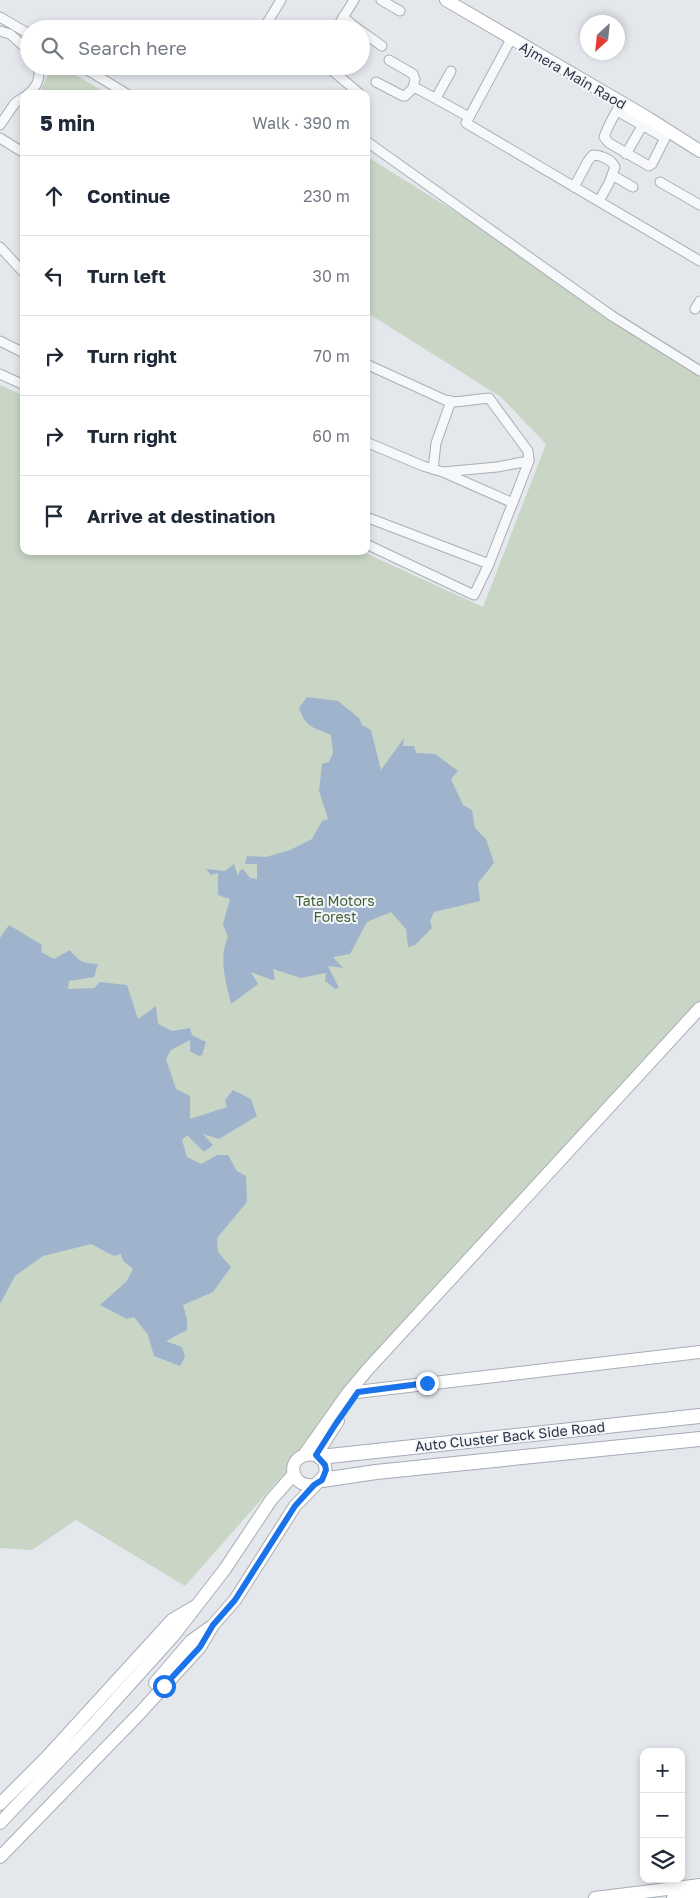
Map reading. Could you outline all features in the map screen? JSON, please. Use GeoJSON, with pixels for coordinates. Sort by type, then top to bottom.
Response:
{"type":"FeatureCollection","features":[{"type":"Feature","properties":{"kind":"main road","name":"Ajmera Main Raod"},"geometry":{"type":"LineString","coordinates":[[446,0],[619,107],[700,151]]}},
{"type":"Feature","properties":{"kind":"main road"},"geometry":{"type":"LineString","coordinates":[[0,1823],[93,1725],[174,1635],[225,1569],[271,1500],[294,1474],[295,1462],[313,1456],[353,1392],[700,1008]]}},
{"type":"Feature","properties":{"kind":"main road"},"geometry":{"type":"LineString","coordinates":[[583,1139],[700,1017]]}},
{"type":"Feature","properties":{"kind":"main road"},"geometry":{"type":"LineString","coordinates":[[353,1392],[700,1352]]}},
{"type":"Feature","properties":{"kind":"main road","name":"Auto Cluster Back Side Road"},"geometry":{"type":"LineString","coordinates":[[313,1456],[700,1416]]}},
{"type":"Feature","properties":{"kind":"main road","name":"Auto Cluster Back Side Road"},"geometry":{"type":"LineString","coordinates":[[318,1482],[376,1472],[700,1439]]}},
{"type":"Feature","properties":{"kind":"main road"},"geometry":{"type":"LineString","coordinates":[[0,1857],[139,1714],[200,1647],[213,1625],[235,1600],[295,1506],[318,1482],[326,1470],[325,1465],[313,1456]]}},
{"type":"Feature","properties":{"kind":"main road"},"geometry":{"type":"LineString","coordinates":[[294,1474],[299,1482],[303,1484],[318,1482]]}},
{"type":"Feature","properties":{"kind":"main road"},"geometry":{"type":"LineString","coordinates":[[0,1804],[46,1758],[172,1620],[198,1605]]}},
{"type":"Feature","properties":{"kind":"main road"},"geometry":{"type":"LineString","coordinates":[[0,1847],[126,1716],[191,1641],[213,1625]]}},
{"type":"Feature","properties":{"kind":"main road"},"geometry":{"type":"LineString","coordinates":[[595,1898],[700,1885]]}},
{"type":"Feature","properties":{"kind":"main road"},"geometry":{"type":"LineString","coordinates":[[673,1898],[700,1895]]}},
{"type":"Feature","properties":{"kind":"street"},"geometry":{"type":"LineString","coordinates":[[269,20],[281,0]]}},
{"type":"Feature","properties":{"kind":"street"},"geometry":{"type":"LineString","coordinates":[[341,20],[354,0]]}},
{"type":"Feature","properties":{"kind":"street"},"geometry":{"type":"LineString","coordinates":[[380,0],[400,11]]}},
{"type":"Feature","properties":{"kind":"street"},"geometry":{"type":"LineString","coordinates":[[0,17],[20,29]]}},
{"type":"Feature","properties":{"kind":"street"},"geometry":{"type":"LineString","coordinates":[[343,17],[347,20]]}},
{"type":"Feature","properties":{"kind":"street"},"geometry":{"type":"LineString","coordinates":[[0,31],[10,34],[20,43]]}},
{"type":"Feature","properties":{"kind":"street"},"geometry":{"type":"LineString","coordinates":[[370,37],[382,46]]}},
{"type":"Feature","properties":{"kind":"street"},"geometry":{"type":"LineString","coordinates":[[511,39],[466,124],[700,261]]}},
{"type":"Feature","properties":{"kind":"street"},"geometry":{"type":"LineString","coordinates":[[376,82],[402,96],[405,96],[413,88],[415,79],[413,74],[389,60]]}},
{"type":"Feature","properties":{"kind":"street"},"geometry":{"type":"LineString","coordinates":[[436,98],[451,71]]}},
{"type":"Feature","properties":{"kind":"street"},"geometry":{"type":"LineString","coordinates":[[33,90],[39,81],[40,75]]}},
{"type":"Feature","properties":{"kind":"street"},"geometry":{"type":"LineString","coordinates":[[96,75],[120,90]]}},
{"type":"Feature","properties":{"kind":"street"},"geometry":{"type":"LineString","coordinates":[[338,75],[355,90]]}},
{"type":"Feature","properties":{"kind":"street"},"geometry":{"type":"LineString","coordinates":[[413,88],[436,98],[469,117]]}},
{"type":"Feature","properties":{"kind":"street"},"geometry":{"type":"LineString","coordinates":[[0,125],[15,103],[20,100]]}},
{"type":"Feature","properties":{"kind":"street"},"geometry":{"type":"LineString","coordinates":[[619,107],[604,137],[609,143],[626,154],[649,166],[665,141],[663,136],[645,121],[626,154]]}},
{"type":"Feature","properties":{"kind":"street"},"geometry":{"type":"LineString","coordinates":[[0,138],[20,150]]}},
{"type":"Feature","properties":{"kind":"street"},"geometry":{"type":"LineString","coordinates":[[370,144],[612,316],[700,371]]}},
{"type":"Feature","properties":{"kind":"street"},"geometry":{"type":"LineString","coordinates":[[574,187],[593,155],[600,156],[614,164],[615,167],[599,201]]}},
{"type":"Feature","properties":{"kind":"street"},"geometry":{"type":"LineString","coordinates":[[612,175],[633,187]]}},
{"type":"Feature","properties":{"kind":"street"},"geometry":{"type":"LineString","coordinates":[[660,182],[700,205]]}},
{"type":"Feature","properties":{"kind":"street"},"geometry":{"type":"LineString","coordinates":[[0,247],[20,269]]}},
{"type":"Feature","properties":{"kind":"street"},"geometry":{"type":"LineString","coordinates":[[0,341],[20,351]]}},
{"type":"Feature","properties":{"kind":"street"},"geometry":{"type":"LineString","coordinates":[[370,366],[451,401],[489,398],[528,451],[529,461],[489,564],[474,595],[370,546]]}},
{"type":"Feature","properties":{"kind":"street"},"geometry":{"type":"LineString","coordinates":[[0,374],[20,383]]}},
{"type":"Feature","properties":{"kind":"street"},"geometry":{"type":"LineString","coordinates":[[433,469],[436,443],[451,401]]}},
{"type":"Feature","properties":{"kind":"street"},"geometry":{"type":"LineString","coordinates":[[370,444],[513,503]]}},
{"type":"Feature","properties":{"kind":"street"},"geometry":{"type":"LineString","coordinates":[[442,472],[496,467],[529,461]]}},
{"type":"Feature","properties":{"kind":"street"},"geometry":{"type":"LineString","coordinates":[[370,519],[489,564]]}},
{"type":"Feature","properties":{"kind":"green space"},"geometry":{"type":"Polygon","coordinates":[[[48,75],[75,75],[101,90],[41,90],[48,75]]]}},
{"type":"Feature","properties":{"kind":"green space","name":"Tata Motors Forest"},"geometry":{"type":"Polygon","coordinates":[[[370,158],[700,364],[700,1002],[185,1586],[76,1520],[32,1550],[0,1548],[0,385],[20,394],[20,555],[370,555],[483,607],[546,444],[501,397],[370,315],[370,158]]]}},
{"type":"Feature","properties":{"kind":"water"},"geometry":{"type":"Polygon","coordinates":[[[307,697],[338,701],[359,718],[362,725],[371,730],[381,770],[404,738],[403,746],[414,746],[416,753],[435,754],[458,771],[451,779],[463,805],[472,810],[475,828],[486,839],[494,863],[478,883],[480,901],[434,912],[430,921],[432,928],[415,945],[408,947],[406,929],[391,912],[367,922],[350,954],[333,957],[343,968],[328,966],[339,988],[335,989],[325,981],[326,973],[301,978],[273,969],[275,979],[272,980],[251,972],[258,984],[231,1004],[223,962],[228,937],[223,924],[230,899],[218,895],[218,873],[211,875],[206,869],[225,871],[234,864],[238,876],[240,870],[243,869],[250,878],[257,879],[257,864],[245,864],[247,856],[266,857],[290,850],[312,839],[322,821],[328,819],[319,791],[322,764],[329,762],[333,753],[331,735],[311,726],[304,720],[299,708],[307,697]]]}},
{"type":"Feature","properties":{"kind":"water"},"geometry":{"type":"Polygon","coordinates":[[[9,925],[42,945],[41,952],[54,959],[70,950],[82,961],[98,964],[94,977],[69,981],[68,989],[94,988],[100,982],[127,985],[138,1019],[156,1006],[158,1024],[172,1031],[190,1028],[192,1035],[206,1042],[202,1055],[199,1056],[190,1051],[190,1040],[171,1050],[166,1059],[176,1089],[190,1096],[190,1119],[227,1107],[225,1100],[233,1090],[251,1099],[257,1116],[219,1139],[203,1134],[213,1145],[204,1152],[187,1135],[182,1140],[187,1157],[201,1164],[217,1155],[228,1155],[237,1171],[246,1176],[247,1202],[217,1238],[218,1252],[231,1267],[213,1292],[183,1305],[187,1319],[187,1330],[166,1341],[182,1347],[185,1357],[180,1366],[154,1356],[148,1335],[134,1317],[127,1319],[100,1305],[126,1282],[133,1269],[123,1261],[121,1254],[114,1256],[91,1244],[43,1256],[15,1276],[0,1304],[0,938],[9,925]]]}},
{"type":"Feature","properties":{"kind":"route"},"geometry":{"type":"LineString","coordinates":[[164,1686],[200,1647],[213,1625],[235,1600],[295,1506],[314,1485],[322,1480],[325,1475],[325,1465],[320,1457],[316,1455],[358,1392],[427,1383]]}}]}
